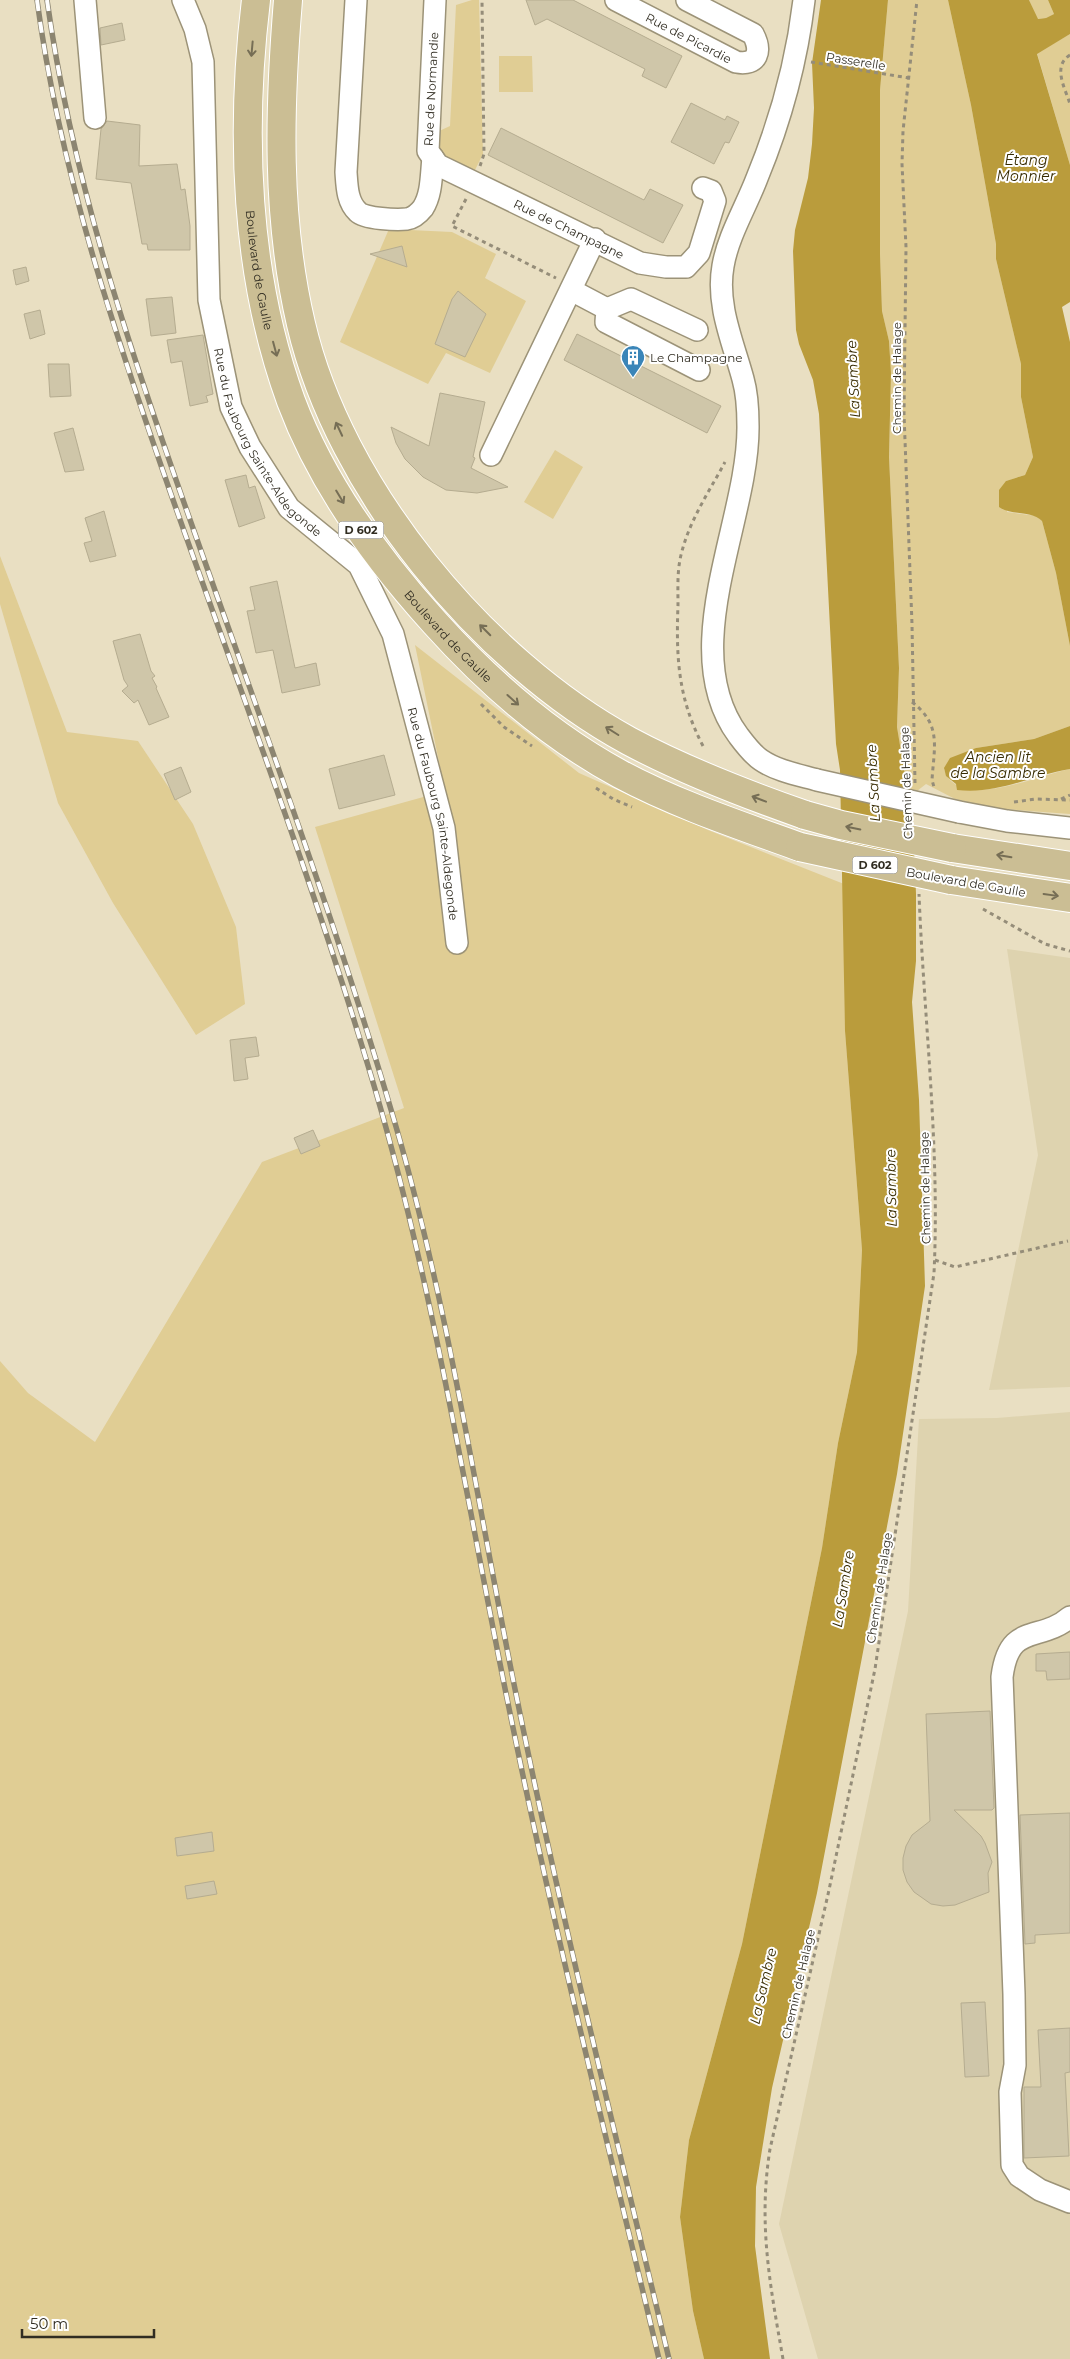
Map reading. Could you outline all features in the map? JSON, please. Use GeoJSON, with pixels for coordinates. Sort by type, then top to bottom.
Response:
{"type":"FeatureCollection","features":[{"type":"Feature","properties":{"kind":"main road","name":"Boulevard de Gaulle"},"geometry":{"type":"LineString","coordinates":[[256,0],[249,112],[250,179],[256,251],[274,345],[291,401],[312,450],[349,514],[376,554],[449,639],[520,706],[620,774],[727,821],[800,847],[860,862],[951,880],[1070,898]]}},
{"type":"Feature","properties":{"kind":"main road","name":"D 602"},"geometry":{"type":"LineString","coordinates":[[288,0],[280,135],[285,226],[301,325],[330,409],[353,458],[379,500],[429,569],[471,617],[508,653],[551,690],[627,740],[713,781],[805,815],[841,825],[952,848],[1070,866]]}},
{"type":"Feature","properties":{"kind":"street"},"geometry":{"type":"LineString","coordinates":[[85,0],[95,118]]}},
{"type":"Feature","properties":{"kind":"street","name":"Rue du Faubourg Sainte-Aldegonde"},"geometry":{"type":"LineString","coordinates":[[183,0],[195,29],[203,62],[209,300],[231,406],[250,447],[289,508],[359,565],[393,634],[444,828],[457,943]]}},
{"type":"Feature","properties":{"kind":"street"},"geometry":{"type":"LineString","coordinates":[[356,0],[346,172],[347,190],[351,204],[358,213],[366,217],[408,219],[416,215],[423,207],[429,194],[433,158]]}},
{"type":"Feature","properties":{"kind":"street","name":"Rue de Normandie"},"geometry":{"type":"LineString","coordinates":[[435,0],[428,151],[438,165],[474,183]]}},
{"type":"Feature","properties":{"kind":"street","name":"Rue de Picardie"},"geometry":{"type":"LineString","coordinates":[[616,0],[736,62],[744,63],[753,60],[758,48],[753,34],[687,0]]}},
{"type":"Feature","properties":{"kind":"street"},"geometry":{"type":"LineString","coordinates":[[804,0],[778,124],[737,225],[723,266],[721,297],[728,333],[744,381],[748,443],[746,465],[718,595],[713,651],[718,696],[730,724],[744,743],[761,760],[780,770],[959,812],[1007,821],[1070,828]]}},
{"type":"Feature","properties":{"kind":"street","name":"Rue de Champagne"},"geometry":{"type":"LineString","coordinates":[[474,183],[640,262],[666,267],[686,267],[700,252],[715,201],[711,191],[703,188]]}},
{"type":"Feature","properties":{"kind":"street"},"geometry":{"type":"LineString","coordinates":[[491,455],[595,239]]}},
{"type":"Feature","properties":{"kind":"street"},"geometry":{"type":"LineString","coordinates":[[572,288],[607,309]]}},
{"type":"Feature","properties":{"kind":"street"},"geometry":{"type":"LineString","coordinates":[[607,309],[632,299],[696,330]]}},
{"type":"Feature","properties":{"kind":"street"},"geometry":{"type":"LineString","coordinates":[[607,309],[606,322],[699,370]]}},
{"type":"Feature","properties":{"kind":"street"},"geometry":{"type":"LineString","coordinates":[[1070,1617],[1054,1626],[1023,1637],[1012,1646],[1004,1658],[1002,1677],[1014,1994],[1015,2065],[1010,2092],[1012,2165],[1019,2176],[1040,2190],[1070,2202]]}},
{"type":"Feature","properties":{"kind":"path"},"geometry":{"type":"LineString","coordinates":[[482,0],[484,154],[474,183],[452,226],[572,288]]}},
{"type":"Feature","properties":{"kind":"path","name":"Chemin de Halage"},"geometry":{"type":"LineString","coordinates":[[914,785],[912,624],[904,414],[906,246],[902,164],[917,0]]}},
{"type":"Feature","properties":{"kind":"path"},"geometry":{"type":"LineString","coordinates":[[1070,55],[1064,59],[1060,68],[1070,104]]}},
{"type":"Feature","properties":{"kind":"path","name":"Passerelle"},"geometry":{"type":"LineString","coordinates":[[809,62],[909,78]]}},
{"type":"Feature","properties":{"kind":"path"},"geometry":{"type":"LineString","coordinates":[[703,746],[692,724],[680,684],[676,649],[681,556],[691,525],[728,456]]}},
{"type":"Feature","properties":{"kind":"path"},"geometry":{"type":"LineString","coordinates":[[912,702],[924,711],[933,729],[932,780],[933,786],[938,791]]}},
{"type":"Feature","properties":{"kind":"path"},"geometry":{"type":"LineString","coordinates":[[1060,799],[1070,795]]}},
{"type":"Feature","properties":{"kind":"path"},"geometry":{"type":"LineString","coordinates":[[1009,802],[1036,799],[1070,800]]}},
{"type":"Feature","properties":{"kind":"path","name":"Chemin de Halage"},"geometry":{"type":"LineString","coordinates":[[783,2359],[767,2262],[764,2218],[765,2180],[770,2149],[829,1890],[875,1669],[916,1406],[934,1260],[936,1222],[930,1077],[918,885]]}},
{"type":"Feature","properties":{"kind":"path"},"geometry":{"type":"LineString","coordinates":[[982,908],[1045,944],[1070,952]]}},
{"type":"Feature","properties":{"kind":"path"},"geometry":{"type":"LineString","coordinates":[[934,1260],[955,1266],[1068,1241]]}},
{"type":"Feature","properties":{"kind":"shaded area"},"geometry":{"type":"Polygon","coordinates":[[[479,0],[483,154],[473,174],[439,154],[437,132],[450,126],[456,5],[479,0]]]}},
{"type":"Feature","properties":{"kind":"shaded area"},"geometry":{"type":"Polygon","coordinates":[[[888,0],[948,0],[971,105],[996,244],[996,259],[1021,364],[1021,397],[1033,457],[1025,475],[1006,481],[1007,512],[1037,516],[1042,521],[1056,573],[1070,646],[1070,726],[1034,739],[976,748],[944,769],[952,782],[965,788],[982,790],[1021,783],[1070,769],[1070,814],[991,808],[955,799],[926,784],[908,798],[897,727],[899,668],[889,457],[891,373],[889,341],[882,311],[880,254],[880,90],[888,0]]]}},
{"type":"Feature","properties":{"kind":"shaded area"},"geometry":{"type":"Polygon","coordinates":[[[1029,0],[1048,0],[1054,14],[1046,18],[1037,19],[1029,0]]]}},
{"type":"Feature","properties":{"kind":"shaded area"},"geometry":{"type":"Polygon","coordinates":[[[1070,34],[1070,165],[1037,53],[1070,34]]]}},
{"type":"Feature","properties":{"kind":"shaded area"},"geometry":{"type":"Polygon","coordinates":[[[499,56],[532,56],[533,92],[499,92],[499,56]]]}},
{"type":"Feature","properties":{"kind":"shaded area"},"geometry":{"type":"Polygon","coordinates":[[[389,229],[452,232],[496,254],[485,278],[526,301],[490,373],[446,353],[428,384],[340,342],[389,229]]]}},
{"type":"Feature","properties":{"kind":"shaded area"},"geometry":{"type":"Polygon","coordinates":[[[555,450],[583,467],[553,519],[524,502],[555,450]]]}},
{"type":"Feature","properties":{"kind":"shaded area"},"geometry":{"type":"Polygon","coordinates":[[[0,556],[67,732],[138,741],[193,824],[236,927],[245,1004],[196,1035],[113,903],[58,803],[0,604],[0,556]]]}},
{"type":"Feature","properties":{"kind":"shaded area"},"geometry":{"type":"Polygon","coordinates":[[[415,645],[579,773],[708,830],[844,884],[845,1031],[862,1250],[857,1352],[838,1443],[822,1548],[742,1944],[689,2140],[680,2217],[693,2311],[704,2359],[0,2359],[0,1361],[28,1393],[95,1442],[262,1162],[404,1108],[315,827],[445,791],[415,645]]]}},
{"type":"Feature","properties":{"kind":"shaded area"},"geometry":{"type":"Polygon","coordinates":[[[1007,949],[1070,958],[1070,1387],[989,1390],[1038,1155],[1007,949]]]}},
{"type":"Feature","properties":{"kind":"shaded area"},"geometry":{"type":"Polygon","coordinates":[[[1070,1412],[1070,2359],[818,2359],[779,2224],[908,1611],[919,1419],[997,1418],[1070,1412]]]}},
{"type":"Feature","properties":{"kind":"water","name":"La Sambre"},"geometry":{"type":"Polygon","coordinates":[[[821,0],[888,0],[880,90],[880,254],[882,311],[889,341],[891,373],[889,457],[899,668],[897,727],[913,824],[916,961],[912,1002],[919,1100],[925,1286],[897,1474],[817,1893],[772,2088],[756,2187],[755,2246],[770,2359],[704,2359],[693,2311],[680,2217],[689,2140],[742,1944],[822,1548],[838,1443],[857,1352],[862,1250],[845,1031],[840,770],[836,744],[819,414],[813,380],[799,344],[796,330],[793,251],[795,230],[808,178],[812,144],[814,108],[812,63],[821,0]]]}},
{"type":"Feature","properties":{"kind":"water","name":"Étang Monnier"},"geometry":{"type":"Polygon","coordinates":[[[948,0],[1029,0],[1038,19],[1054,14],[1048,0],[1070,0],[1070,34],[1037,54],[1070,165],[1070,302],[1062,307],[1070,342],[1070,646],[1056,573],[1042,521],[1032,515],[1004,510],[999,507],[999,490],[1006,481],[1025,475],[1033,457],[1021,397],[1021,364],[996,259],[996,244],[971,105],[948,0]]]}},
{"type":"Feature","properties":{"kind":"water","name":"Ancien lit de la Sambre"},"geometry":{"type":"Polygon","coordinates":[[[1070,726],[1070,769],[1000,787],[972,791],[957,790],[956,784],[946,776],[944,768],[950,758],[976,748],[1034,739],[1070,726]]]}},
{"type":"Feature","properties":{"kind":"building"},"geometry":{"type":"Polygon","coordinates":[[[526,0],[573,0],[682,56],[666,88],[642,76],[645,69],[547,19],[535,25],[526,0]]]}},
{"type":"Feature","properties":{"kind":"building"},"geometry":{"type":"Polygon","coordinates":[[[122,23],[125,40],[101,45],[100,28],[122,23]]]}},
{"type":"Feature","properties":{"kind":"building"},"geometry":{"type":"Polygon","coordinates":[[[691,103],[725,120],[727,116],[739,122],[729,143],[725,142],[714,164],[671,142],[691,103]]]}},
{"type":"Feature","properties":{"kind":"building"},"geometry":{"type":"Polygon","coordinates":[[[107,121],[140,125],[139,166],[177,164],[181,190],[185,189],[190,226],[190,250],[148,250],[147,244],[142,244],[131,183],[96,179],[101,129],[107,121]]]}},
{"type":"Feature","properties":{"kind":"building"},"geometry":{"type":"Polygon","coordinates":[[[501,128],[644,200],[650,189],[683,205],[663,243],[488,155],[501,128]]]}},
{"type":"Feature","properties":{"kind":"building"},"geometry":{"type":"Polygon","coordinates":[[[402,246],[407,267],[370,254],[402,246]]]}},
{"type":"Feature","properties":{"kind":"building"},"geometry":{"type":"Polygon","coordinates":[[[26,267],[29,281],[16,285],[13,270],[26,267]]]}},
{"type":"Feature","properties":{"kind":"building"},"geometry":{"type":"Polygon","coordinates":[[[458,291],[486,314],[465,357],[435,344],[452,299],[458,291]]]}},
{"type":"Feature","properties":{"kind":"building"},"geometry":{"type":"Polygon","coordinates":[[[172,297],[176,333],[151,336],[146,299],[172,297]]]}},
{"type":"Feature","properties":{"kind":"building"},"geometry":{"type":"Polygon","coordinates":[[[40,310],[45,334],[30,339],[24,314],[40,310]]]}},
{"type":"Feature","properties":{"kind":"building","name":"Le Champagne"},"geometry":{"type":"Polygon","coordinates":[[[577,334],[721,406],[707,433],[564,360],[577,334]]]}},
{"type":"Feature","properties":{"kind":"building"},"geometry":{"type":"Polygon","coordinates":[[[203,335],[213,394],[206,396],[208,402],[190,406],[182,361],[171,363],[167,340],[203,335]]]}},
{"type":"Feature","properties":{"kind":"building"},"geometry":{"type":"Polygon","coordinates":[[[48,364],[69,364],[71,396],[50,397],[48,364]]]}},
{"type":"Feature","properties":{"kind":"building"},"geometry":{"type":"Polygon","coordinates":[[[440,393],[485,402],[473,457],[475,458],[471,468],[508,487],[477,493],[446,490],[423,477],[405,459],[396,443],[391,427],[429,446],[440,393]]]}},
{"type":"Feature","properties":{"kind":"building"},"geometry":{"type":"Polygon","coordinates":[[[73,428],[84,470],[65,472],[54,433],[73,428]]]}},
{"type":"Feature","properties":{"kind":"building"},"geometry":{"type":"Polygon","coordinates":[[[246,475],[249,488],[255,486],[265,518],[239,527],[225,480],[246,475]]]}},
{"type":"Feature","properties":{"kind":"building"},"geometry":{"type":"Polygon","coordinates":[[[104,511],[116,556],[90,562],[84,543],[92,541],[85,518],[104,511]]]}},
{"type":"Feature","properties":{"kind":"building"},"geometry":{"type":"Polygon","coordinates":[[[277,581],[295,668],[316,663],[320,685],[282,693],[273,650],[256,653],[247,611],[255,610],[250,587],[277,581]]]}},
{"type":"Feature","properties":{"kind":"building"},"geometry":{"type":"Polygon","coordinates":[[[140,634],[151,671],[155,676],[152,678],[169,717],[149,725],[138,700],[134,703],[122,691],[128,686],[124,680],[113,641],[140,634]]]}},
{"type":"Feature","properties":{"kind":"building"},"geometry":{"type":"Polygon","coordinates":[[[384,755],[395,795],[339,809],[329,769],[384,755]]]}},
{"type":"Feature","properties":{"kind":"building"},"geometry":{"type":"Polygon","coordinates":[[[181,767],[191,792],[175,800],[164,774],[181,767]]]}},
{"type":"Feature","properties":{"kind":"building"},"geometry":{"type":"Polygon","coordinates":[[[256,1037],[259,1056],[245,1058],[248,1079],[234,1081],[230,1040],[256,1037]]]}},
{"type":"Feature","properties":{"kind":"building"},"geometry":{"type":"Polygon","coordinates":[[[313,1130],[320,1146],[301,1154],[294,1138],[313,1130]]]}},
{"type":"Feature","properties":{"kind":"building"},"geometry":{"type":"Polygon","coordinates":[[[1070,1652],[1070,1679],[1047,1680],[1046,1671],[1036,1671],[1036,1654],[1070,1652]]]}},
{"type":"Feature","properties":{"kind":"building"},"geometry":{"type":"Polygon","coordinates":[[[990,1711],[994,1808],[992,1810],[954,1810],[981,1836],[985,1843],[992,1862],[988,1873],[989,1892],[955,1905],[931,1904],[914,1892],[907,1882],[903,1870],[906,1846],[912,1835],[930,1821],[926,1714],[990,1711]]]}},
{"type":"Feature","properties":{"kind":"building"},"geometry":{"type":"Polygon","coordinates":[[[1070,1813],[1070,1933],[1035,1935],[1035,1943],[1025,1944],[1020,1815],[1070,1813]]]}},
{"type":"Feature","properties":{"kind":"building"},"geometry":{"type":"Polygon","coordinates":[[[212,1832],[214,1851],[177,1856],[175,1838],[212,1832]]]}},
{"type":"Feature","properties":{"kind":"building"},"geometry":{"type":"Polygon","coordinates":[[[214,1881],[217,1894],[187,1899],[185,1886],[214,1881]]]}},
{"type":"Feature","properties":{"kind":"building"},"geometry":{"type":"Polygon","coordinates":[[[985,2002],[989,2076],[965,2077],[961,2003],[985,2002]]]}},
{"type":"Feature","properties":{"kind":"building"},"geometry":{"type":"Polygon","coordinates":[[[1070,2028],[1070,2072],[1065,2073],[1069,2156],[1024,2158],[1024,2087],[1041,2087],[1038,2030],[1070,2028]]]}},
{"type":"Feature","properties":{"kind":"railway"},"geometry":{"type":"LineString","coordinates":[[37,0],[47,64],[60,127],[75,190],[110,313],[172,497],[303,865],[352,1014],[396,1166],[433,1321],[527,1794],[582,2037],[659,2359]]}},
{"type":"Feature","properties":{"kind":"railway"},"geometry":{"type":"LineString","coordinates":[[47,0],[58,69],[72,136],[107,269],[127,335],[171,466],[322,893],[370,1039],[412,1184],[460,1400],[532,1773],[589,2024],[669,2359]]}},
{"type":"Feature","properties":{"kind":"place","name":"Le Champagne"},"geometry":{"type":"Point","coordinates":[633,378]}}]}
